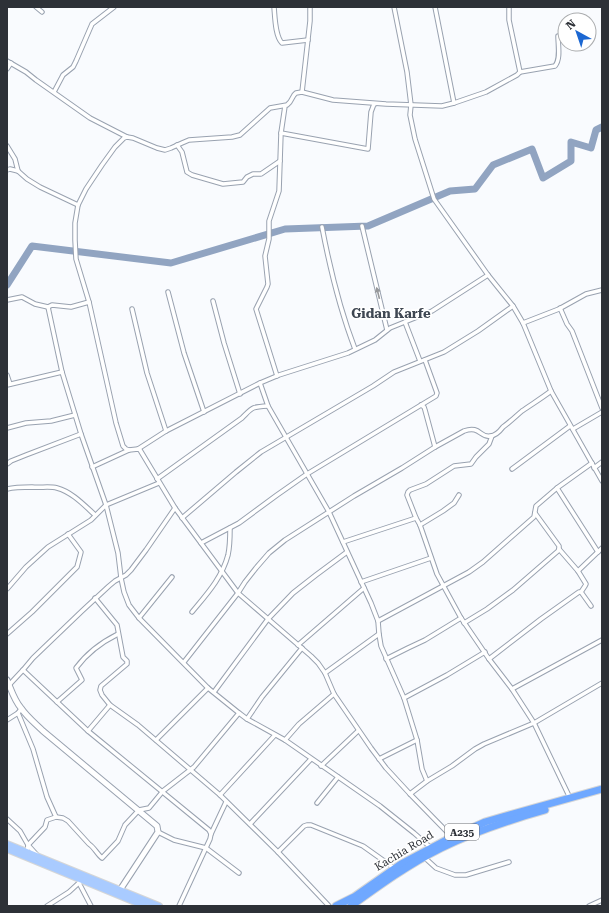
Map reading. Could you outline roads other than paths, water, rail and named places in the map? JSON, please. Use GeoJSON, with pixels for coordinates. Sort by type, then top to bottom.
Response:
{"type":"FeatureCollection","features":[{"type":"Feature","properties":{"kind":"highway","name":"Kachia Road"},"geometry":{"type":"LineString","coordinates":[[336,906],[354,896],[394,868],[452,836],[485,822],[602,789]]}},
{"type":"Feature","properties":{"kind":"highway","name":"Kachia Road"},"geometry":{"type":"LineString","coordinates":[[351,906],[380,885],[424,857],[455,842],[493,826],[543,810],[602,794]]}},
{"type":"Feature","properties":{"kind":"main road"},"geometry":{"type":"LineString","coordinates":[[7,844],[160,906]]}},
{"type":"Feature","properties":{"kind":"main road"},"geometry":{"type":"LineString","coordinates":[[7,849],[81,882],[146,906]]}},
{"type":"Feature","properties":{"kind":"street"},"geometry":{"type":"LineString","coordinates":[[36,7],[42,12]]}},
{"type":"Feature","properties":{"kind":"street"},"geometry":{"type":"LineString","coordinates":[[54,92],[64,76],[73,67],[92,24],[114,7]]}},
{"type":"Feature","properties":{"kind":"street"},"geometry":{"type":"LineString","coordinates":[[274,7],[278,36],[282,43],[308,40]]}},
{"type":"Feature","properties":{"kind":"street"},"geometry":{"type":"LineString","coordinates":[[302,92],[310,21],[310,7]]}},
{"type":"Feature","properties":{"kind":"street"},"geometry":{"type":"LineString","coordinates":[[394,7],[407,72],[411,105],[410,115],[415,139],[434,199],[523,323],[551,391],[602,480]]}},
{"type":"Feature","properties":{"kind":"street"},"geometry":{"type":"LineString","coordinates":[[435,7],[454,103]]}},
{"type":"Feature","properties":{"kind":"street"},"geometry":{"type":"LineString","coordinates":[[509,7],[509,20],[520,72]]}},
{"type":"Feature","properties":{"kind":"street"},"geometry":{"type":"LineString","coordinates":[[7,69],[9,62],[26,72],[90,118],[127,137],[165,150],[189,140],[232,137],[240,134],[270,108],[285,106],[290,102],[296,93],[302,92],[333,100],[442,106],[486,92],[520,72],[555,66],[557,64],[559,52]]}},
{"type":"Feature","properties":{"kind":"street"},"geometry":{"type":"LineString","coordinates":[[281,133],[368,149],[371,112],[374,104],[386,104]]}},
{"type":"Feature","properties":{"kind":"street"},"geometry":{"type":"LineString","coordinates":[[277,376],[256,310],[268,284],[265,256],[269,239],[269,221],[279,193],[281,133],[285,106]]}},
{"type":"Feature","properties":{"kind":"street"},"geometry":{"type":"LineString","coordinates":[[127,137],[115,147],[86,189],[78,205],[74,240],[76,259],[89,302],[116,424],[123,446],[129,450]]}},
{"type":"Feature","properties":{"kind":"street"},"geometry":{"type":"LineString","coordinates":[[177,145],[182,152],[187,172],[192,175],[223,184],[243,182],[247,177],[253,174],[261,174],[280,161]]}},
{"type":"Feature","properties":{"kind":"street"},"geometry":{"type":"LineString","coordinates":[[7,146],[15,158],[18,171]]}},
{"type":"Feature","properties":{"kind":"street"},"geometry":{"type":"LineString","coordinates":[[7,170],[10,168],[18,171],[40,187],[78,205]]}},
{"type":"Feature","properties":{"kind":"street"},"geometry":{"type":"LineString","coordinates":[[362,226],[387,330]]}},
{"type":"Feature","properties":{"kind":"street"},"geometry":{"type":"LineString","coordinates":[[322,227],[335,287],[345,323],[355,349]]}},
{"type":"Feature","properties":{"kind":"street"},"geometry":{"type":"LineString","coordinates":[[92,467],[129,450],[138,449],[166,431],[260,383],[348,353],[375,340],[390,328],[432,311],[488,275]]}},
{"type":"Feature","properties":{"kind":"street"},"geometry":{"type":"LineString","coordinates":[[523,323],[560,308],[586,294],[602,290]]}},
{"type":"Feature","properties":{"kind":"street"},"geometry":{"type":"LineString","coordinates":[[168,292],[184,353],[204,412]]}},
{"type":"Feature","properties":{"kind":"street"},"geometry":{"type":"LineString","coordinates":[[7,300],[22,297],[35,304],[48,307],[52,305],[71,308],[89,302]]}},
{"type":"Feature","properties":{"kind":"street"},"geometry":{"type":"LineString","coordinates":[[214,301],[224,344],[240,394]]}},
{"type":"Feature","properties":{"kind":"street"},"geometry":{"type":"LineString","coordinates":[[182,518],[261,452],[394,372],[444,352],[464,340],[512,306]]}},
{"type":"Feature","properties":{"kind":"street"},"geometry":{"type":"LineString","coordinates":[[48,307],[62,372],[81,434],[106,505],[118,553],[124,592],[129,605],[139,618],[208,688],[247,719],[285,740],[380,806],[430,848]]}},
{"type":"Feature","properties":{"kind":"street"},"geometry":{"type":"LineString","coordinates":[[560,308],[572,331],[602,408]]}},
{"type":"Feature","properties":{"kind":"street"},"geometry":{"type":"LineString","coordinates":[[132,310],[147,373],[166,431]]}},
{"type":"Feature","properties":{"kind":"street"},"geometry":{"type":"LineString","coordinates":[[201,543],[239,523],[307,474],[436,396],[437,393],[405,322]]}},
{"type":"Feature","properties":{"kind":"street"},"geometry":{"type":"LineString","coordinates":[[7,375],[8,384],[62,372]]}},
{"type":"Feature","properties":{"kind":"street"},"geometry":{"type":"LineString","coordinates":[[260,383],[268,406],[329,512],[371,603],[378,621],[381,646],[404,698],[416,740],[422,769],[427,781]]}},
{"type":"Feature","properties":{"kind":"street"},"geometry":{"type":"LineString","coordinates":[[184,662],[253,573],[270,553],[285,540],[464,430],[474,429],[488,437],[492,436],[521,412],[551,391]]}},
{"type":"Feature","properties":{"kind":"street"},"geometry":{"type":"LineString","coordinates":[[421,405],[424,407],[435,447]]}},
{"type":"Feature","properties":{"kind":"street"},"geometry":{"type":"LineString","coordinates":[[157,479],[242,418],[252,408],[268,406]]}},
{"type":"Feature","properties":{"kind":"street"},"geometry":{"type":"LineString","coordinates":[[512,469],[572,427],[602,412]]}},
{"type":"Feature","properties":{"kind":"street"},"geometry":{"type":"LineString","coordinates":[[7,428],[26,423],[56,420],[75,415]]}},
{"type":"Feature","properties":{"kind":"street"},"geometry":{"type":"LineString","coordinates":[[7,464],[11,461],[81,434]]}},
{"type":"Feature","properties":{"kind":"street"},"geometry":{"type":"LineString","coordinates":[[492,436],[490,444],[471,464],[454,466],[426,484],[410,490],[408,495],[437,574],[443,586],[464,623],[512,689],[534,723],[570,798]]}},
{"type":"Feature","properties":{"kind":"street"},"geometry":{"type":"LineString","coordinates":[[138,449],[175,508],[238,593],[318,663],[325,673],[334,694],[358,731],[379,759],[410,794],[452,836]]}},
{"type":"Feature","properties":{"kind":"street"},"geometry":{"type":"LineString","coordinates":[[594,468],[602,462]]}},
{"type":"Feature","properties":{"kind":"street"},"geometry":{"type":"LineString","coordinates":[[378,621],[469,572],[483,562],[534,517],[536,506],[557,488],[592,463]]}},
{"type":"Feature","properties":{"kind":"street"},"geometry":{"type":"LineString","coordinates":[[7,589],[48,547],[91,520],[106,505],[160,483]]}},
{"type":"Feature","properties":{"kind":"street"},"geometry":{"type":"LineString","coordinates":[[7,489],[27,487],[57,488],[69,493],[95,515]]}},
{"type":"Feature","properties":{"kind":"street"},"geometry":{"type":"LineString","coordinates":[[557,488],[598,552]]}},
{"type":"Feature","properties":{"kind":"street"},"geometry":{"type":"LineString","coordinates":[[420,525],[454,503],[460,495]]}},
{"type":"Feature","properties":{"kind":"street"},"geometry":{"type":"LineString","coordinates":[[56,817],[47,797],[33,749],[8,682],[23,670],[95,598],[131,570],[175,508]]}},
{"type":"Feature","properties":{"kind":"street"},"geometry":{"type":"LineString","coordinates":[[489,659],[540,619],[581,592],[586,584],[578,571],[559,549],[559,546],[535,513]]}},
{"type":"Feature","properties":{"kind":"street"},"geometry":{"type":"LineString","coordinates":[[343,542],[416,518]]}},
{"type":"Feature","properties":{"kind":"street"},"geometry":{"type":"LineString","coordinates":[[192,612],[217,581],[222,572],[228,556],[230,528]]}},
{"type":"Feature","properties":{"kind":"street"},"geometry":{"type":"LineString","coordinates":[[7,634],[32,612],[77,567],[81,552],[68,534]]}},
{"type":"Feature","properties":{"kind":"street"},"geometry":{"type":"LineString","coordinates":[[578,571],[602,548]]}},
{"type":"Feature","properties":{"kind":"street"},"geometry":{"type":"LineString","coordinates":[[464,623],[487,609],[513,590],[559,549]]}},
{"type":"Feature","properties":{"kind":"street"},"geometry":{"type":"LineString","coordinates":[[214,692],[268,619],[293,593],[347,552]]}},
{"type":"Feature","properties":{"kind":"street"},"geometry":{"type":"LineString","coordinates":[[361,582],[431,558]]}},
{"type":"Feature","properties":{"kind":"street"},"geometry":{"type":"LineString","coordinates":[[139,618],[172,577]]}},
{"type":"Feature","properties":{"kind":"street"},"geometry":{"type":"LineString","coordinates":[[298,645],[364,588]]}},
{"type":"Feature","properties":{"kind":"street"},"geometry":{"type":"LineString","coordinates":[[581,592],[591,606]]}},
{"type":"Feature","properties":{"kind":"street"},"geometry":{"type":"LineString","coordinates":[[95,598],[117,625],[123,657],[127,661],[127,664],[101,686],[100,690],[102,695],[110,705],[138,725],[220,795],[278,852],[329,906]]}},
{"type":"Feature","properties":{"kind":"street"},"geometry":{"type":"LineString","coordinates":[[386,659],[425,640],[461,618]]}},
{"type":"Feature","properties":{"kind":"street"},"geometry":{"type":"LineString","coordinates":[[57,702],[82,680],[76,668],[82,660],[100,644],[118,634]]}},
{"type":"Feature","properties":{"kind":"street"},"geometry":{"type":"LineString","coordinates":[[325,673],[379,634]]}},
{"type":"Feature","properties":{"kind":"street"},"geometry":{"type":"LineString","coordinates":[[512,689],[602,640]]}},
{"type":"Feature","properties":{"kind":"street"},"geometry":{"type":"LineString","coordinates":[[247,719],[262,697],[302,648]]}},
{"type":"Feature","properties":{"kind":"street"},"geometry":{"type":"LineString","coordinates":[[404,698],[447,675],[484,652]]}},
{"type":"Feature","properties":{"kind":"street"},"geometry":{"type":"LineString","coordinates":[[23,670],[88,731],[209,830],[211,834]]}},
{"type":"Feature","properties":{"kind":"street"},"geometry":{"type":"LineString","coordinates":[[410,794],[427,781],[484,744],[534,723],[602,683]]}},
{"type":"Feature","properties":{"kind":"street"},"geometry":{"type":"LineString","coordinates":[[156,740],[208,688]]}},
{"type":"Feature","properties":{"kind":"street"},"geometry":{"type":"LineString","coordinates":[[285,740],[299,724],[334,694]]}},
{"type":"Feature","properties":{"kind":"street"},"geometry":{"type":"LineString","coordinates":[[88,731],[110,705]]}},
{"type":"Feature","properties":{"kind":"street"},"geometry":{"type":"LineString","coordinates":[[7,720],[20,711]]}},
{"type":"Feature","properties":{"kind":"street"},"geometry":{"type":"LineString","coordinates":[[20,711],[156,824],[158,832],[120,890]]}},
{"type":"Feature","properties":{"kind":"street"},"geometry":{"type":"LineString","coordinates":[[27,853],[28,845],[45,827],[47,820],[56,817],[63,818],[68,821],[102,858],[118,841],[125,825],[139,810],[149,808],[162,791],[194,767],[239,713]]}},
{"type":"Feature","properties":{"kind":"street"},"geometry":{"type":"LineString","coordinates":[[321,766],[358,731]]}},
{"type":"Feature","properties":{"kind":"street"},"geometry":{"type":"LineString","coordinates":[[220,795],[274,735]]}},
{"type":"Feature","properties":{"kind":"street"},"geometry":{"type":"LineString","coordinates":[[379,759],[416,740]]}},
{"type":"Feature","properties":{"kind":"street"},"geometry":{"type":"LineString","coordinates":[[250,824],[311,759]]}},
{"type":"Feature","properties":{"kind":"street"},"geometry":{"type":"LineString","coordinates":[[317,803],[338,777]]}},
{"type":"Feature","properties":{"kind":"street"},"geometry":{"type":"LineString","coordinates":[[179,906],[226,802]]}},
{"type":"Feature","properties":{"kind":"street"},"geometry":{"type":"LineString","coordinates":[[7,819],[20,831],[28,845],[39,858]]}},
{"type":"Feature","properties":{"kind":"street"},"geometry":{"type":"LineString","coordinates":[[278,852],[304,826],[311,825],[363,846],[394,868]]}},
{"type":"Feature","properties":{"kind":"street"},"geometry":{"type":"LineString","coordinates":[[158,832],[174,840],[206,848],[239,873]]}},
{"type":"Feature","properties":{"kind":"street"},"geometry":{"type":"LineString","coordinates":[[424,857],[436,868],[455,875],[466,876],[508,862]]}},
{"type":"Feature","properties":{"kind":"street"},"geometry":{"type":"LineString","coordinates":[[47,906],[81,882],[91,906]]}},
{"type":"Feature","properties":{"kind":"street"},"geometry":{"type":"LineString","coordinates":[[589,906],[602,900]]}},
{"type":"Feature","properties":{"kind":"waterway"},"geometry":{"type":"LineString","coordinates":[[7,285],[32,246],[171,263],[285,229],[368,226],[450,191],[475,189],[493,165],[532,149],[543,178],[571,161],[571,142],[591,148],[596,130],[602,127]]}},
{"type":"Feature","properties":{"kind":"district","name":"Gidan Karfe"},"geometry":{"type":"Point","coordinates":[391,313]}}]}
